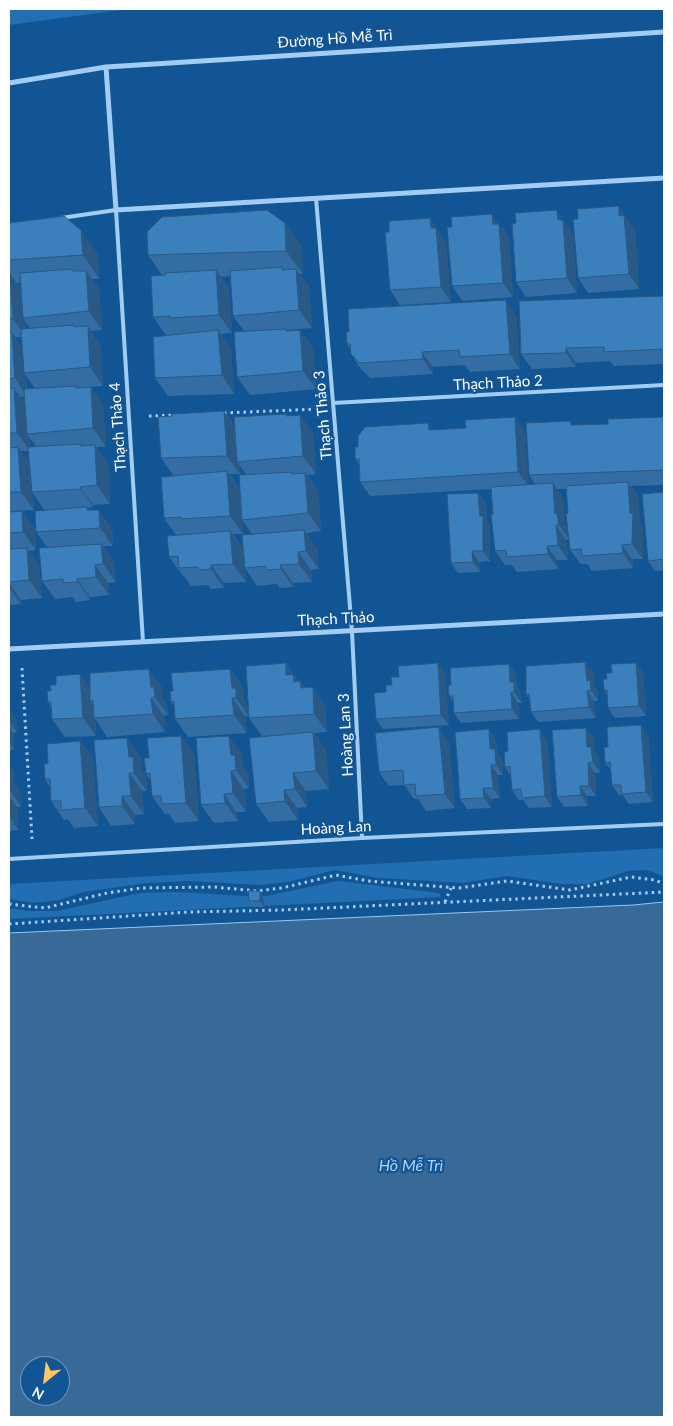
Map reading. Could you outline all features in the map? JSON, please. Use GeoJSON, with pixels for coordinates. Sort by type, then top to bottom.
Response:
{"type":"FeatureCollection","features":[{"type":"Feature","properties":{"kind":"street","name":"Đường Hồ Mễ Trì"},"geometry":{"type":"LineString","coordinates":[[9,83],[106,67],[664,32]]}},
{"type":"Feature","properties":{"kind":"street"},"geometry":{"type":"LineString","coordinates":[[106,67],[116,210],[664,178]]}},
{"type":"Feature","properties":{"kind":"street","name":"Thạch Thảo"},"geometry":{"type":"LineString","coordinates":[[9,649],[664,614]]}},
{"type":"Feature","properties":{"kind":"lane","name":"Thạch Thảo 3"},"geometry":{"type":"LineString","coordinates":[[316,198],[352,631]]}},
{"type":"Feature","properties":{"kind":"lane"},"geometry":{"type":"LineString","coordinates":[[57,218],[116,210]]}},
{"type":"Feature","properties":{"kind":"lane","name":"Thạch Thảo 4"},"geometry":{"type":"LineString","coordinates":[[116,210],[143,642]]}},
{"type":"Feature","properties":{"kind":"lane","name":"Thạch Thảo 2"},"geometry":{"type":"LineString","coordinates":[[333,403],[664,385]]}},
{"type":"Feature","properties":{"kind":"lane","name":"Hoàng Lan 3"},"geometry":{"type":"LineString","coordinates":[[352,631],[362,838]]}},
{"type":"Feature","properties":{"kind":"lane","name":"Hoàng Lan"},"geometry":{"type":"LineString","coordinates":[[9,859],[362,838],[664,824]]}},
{"type":"Feature","properties":{"kind":"path"},"geometry":{"type":"LineString","coordinates":[[218,414],[318,409]]}},
{"type":"Feature","properties":{"kind":"path"},"geometry":{"type":"LineString","coordinates":[[149,416],[179,415]]}},
{"type":"Feature","properties":{"kind":"path"},"geometry":{"type":"LineString","coordinates":[[22,668],[32,839]]}},
{"type":"Feature","properties":{"kind":"path"},"geometry":{"type":"LineString","coordinates":[[9,904],[45,908],[107,893],[157,887],[214,887],[257,891],[282,888],[336,875],[368,881],[450,888],[507,881],[570,890],[631,877],[654,880],[664,884]]}},
{"type":"Feature","properties":{"kind":"path"},"geometry":{"type":"LineString","coordinates":[[445,902],[450,888]]}},
{"type":"Feature","properties":{"kind":"path"},"geometry":{"type":"LineString","coordinates":[[9,924],[189,912],[664,892]]}},
{"type":"Feature","properties":{"kind":"shaded area"},"geometry":{"type":"Polygon","coordinates":[[[9,9],[129,9],[9,25],[9,9]]]}},
{"type":"Feature","properties":{"kind":"shaded area"},"geometry":{"type":"Polygon","coordinates":[[[664,848],[664,876],[646,870],[628,871],[588,884],[562,884],[507,876],[463,883],[378,878],[335,870],[288,882],[261,885],[188,881],[147,883],[84,892],[59,900],[33,903],[9,899],[9,884],[664,848]]]}},
{"type":"Feature","properties":{"kind":"shaded area"},"geometry":{"type":"Polygon","coordinates":[[[338,881],[439,893],[441,897],[9,919],[9,908],[30,911],[57,911],[140,893],[176,892],[261,897],[338,881]]]}},
{"type":"Feature","properties":{"kind":"water","name":"Hồ Mễ Trì"},"geometry":{"type":"Polygon","coordinates":[[[664,902],[664,1417],[9,1417],[9,933],[633,905],[664,902]]]}},
{"type":"Feature","properties":{"kind":"building"},"geometry":{"type":"Polygon","coordinates":[[[619,206],[619,216],[624,215],[629,274],[578,278],[573,219],[578,219],[577,209],[619,206]]]}},
{"type":"Feature","properties":{"kind":"building"},"geometry":{"type":"Polygon","coordinates":[[[267,210],[285,223],[286,251],[148,255],[147,232],[162,217],[267,210]]]}},
{"type":"Feature","properties":{"kind":"building"},"geometry":{"type":"Polygon","coordinates":[[[557,210],[558,220],[563,220],[567,278],[516,282],[512,224],[516,223],[515,213],[557,210]]]}},
{"type":"Feature","properties":{"kind":"building"},"geometry":{"type":"Polygon","coordinates":[[[492,214],[493,224],[499,224],[503,283],[452,286],[447,227],[452,227],[451,217],[492,214]]]}},
{"type":"Feature","properties":{"kind":"building"},"geometry":{"type":"Polygon","coordinates":[[[64,216],[81,230],[83,255],[9,260],[9,223],[64,216]]]}},
{"type":"Feature","properties":{"kind":"building"},"geometry":{"type":"Polygon","coordinates":[[[430,218],[431,228],[436,228],[441,287],[390,290],[385,232],[389,232],[389,221],[430,218]]]}},
{"type":"Feature","properties":{"kind":"building"},"geometry":{"type":"Polygon","coordinates":[[[282,267],[282,270],[296,269],[299,310],[233,316],[230,271],[282,267]]]}},
{"type":"Feature","properties":{"kind":"building"},"geometry":{"type":"Polygon","coordinates":[[[72,269],[72,271],[86,271],[89,311],[23,318],[20,273],[72,269]]]}},
{"type":"Feature","properties":{"kind":"building"},"geometry":{"type":"Polygon","coordinates":[[[216,270],[219,315],[170,318],[170,316],[153,317],[151,276],[165,275],[165,273],[216,270]]]}},
{"type":"Feature","properties":{"kind":"building"},"geometry":{"type":"Polygon","coordinates":[[[10,274],[13,319],[9,319],[10,274]]]}},
{"type":"Feature","properties":{"kind":"building"},"geometry":{"type":"Polygon","coordinates":[[[664,296],[664,349],[604,352],[604,347],[566,348],[566,353],[521,354],[519,301],[664,296]]]}},
{"type":"Feature","properties":{"kind":"building"},"geometry":{"type":"Polygon","coordinates":[[[506,300],[510,354],[460,357],[459,350],[422,352],[423,359],[360,363],[351,354],[350,344],[347,344],[346,332],[349,332],[348,309],[506,300]]]}},
{"type":"Feature","properties":{"kind":"building"},"geometry":{"type":"Polygon","coordinates":[[[73,325],[74,327],[88,326],[90,367],[24,373],[21,329],[73,325]]]}},
{"type":"Feature","properties":{"kind":"building"},"geometry":{"type":"Polygon","coordinates":[[[286,329],[286,331],[300,330],[303,371],[237,377],[234,332],[286,329]]]}},
{"type":"Feature","properties":{"kind":"building"},"geometry":{"type":"Polygon","coordinates":[[[218,330],[222,375],[155,378],[153,337],[218,330]]]}},
{"type":"Feature","properties":{"kind":"building"},"geometry":{"type":"Polygon","coordinates":[[[9,333],[12,333],[15,378],[9,379],[9,333]]]}},
{"type":"Feature","properties":{"kind":"building"},"geometry":{"type":"Polygon","coordinates":[[[76,386],[76,388],[91,387],[93,428],[27,434],[24,389],[76,386]]]}},
{"type":"Feature","properties":{"kind":"building"},"geometry":{"type":"Polygon","coordinates":[[[9,388],[14,388],[17,433],[9,433],[9,388]]]}},
{"type":"Feature","properties":{"kind":"building"},"geometry":{"type":"Polygon","coordinates":[[[224,411],[227,456],[161,458],[158,417],[172,416],[172,414],[224,411]]]}},
{"type":"Feature","properties":{"kind":"building"},"geometry":{"type":"Polygon","coordinates":[[[286,414],[286,416],[300,415],[303,456],[237,462],[234,417],[286,414]]]}},
{"type":"Feature","properties":{"kind":"building"},"geometry":{"type":"Polygon","coordinates":[[[515,417],[518,472],[360,482],[359,459],[355,459],[355,447],[358,447],[358,436],[365,427],[428,423],[429,430],[466,428],[465,420],[515,417]]]}},
{"type":"Feature","properties":{"kind":"building"},"geometry":{"type":"Polygon","coordinates":[[[664,417],[664,470],[529,475],[526,423],[570,421],[571,425],[608,424],[608,419],[664,417]]]}},
{"type":"Feature","properties":{"kind":"building"},"geometry":{"type":"Polygon","coordinates":[[[80,444],[80,446],[95,445],[97,485],[80,487],[81,489],[32,492],[28,447],[80,444]]]}},
{"type":"Feature","properties":{"kind":"building"},"geometry":{"type":"Polygon","coordinates":[[[18,447],[21,492],[9,492],[9,448],[18,447]]]}},
{"type":"Feature","properties":{"kind":"building"},"geometry":{"type":"Polygon","coordinates":[[[227,471],[230,516],[181,519],[181,517],[164,518],[161,477],[227,471]]]}},
{"type":"Feature","properties":{"kind":"building"},"geometry":{"type":"Polygon","coordinates":[[[291,472],[291,474],[305,473],[308,513],[242,520],[239,475],[291,472]]]}},
{"type":"Feature","properties":{"kind":"building"},"geometry":{"type":"Polygon","coordinates":[[[628,482],[630,513],[633,513],[632,544],[622,545],[623,553],[582,556],[581,549],[570,550],[566,514],[568,513],[566,486],[628,482]]]}},
{"type":"Feature","properties":{"kind":"building"},"geometry":{"type":"Polygon","coordinates":[[[553,483],[555,514],[557,513],[559,525],[556,525],[558,545],[547,546],[548,554],[507,557],[506,550],[495,551],[491,515],[493,514],[491,487],[553,483]]]}},
{"type":"Feature","properties":{"kind":"building"},"geometry":{"type":"Polygon","coordinates":[[[664,492],[664,559],[648,561],[642,494],[664,492]]]}},
{"type":"Feature","properties":{"kind":"building"},"geometry":{"type":"Polygon","coordinates":[[[478,493],[480,516],[483,516],[483,551],[472,551],[473,562],[451,563],[447,494],[478,493]]]}},
{"type":"Feature","properties":{"kind":"building"},"geometry":{"type":"Polygon","coordinates":[[[87,507],[87,510],[99,510],[100,528],[36,532],[35,511],[87,507]]]}},
{"type":"Feature","properties":{"kind":"building"},"geometry":{"type":"Polygon","coordinates":[[[22,511],[23,532],[9,533],[9,512],[22,511]]]}},
{"type":"Feature","properties":{"kind":"building"},"geometry":{"type":"Polygon","coordinates":[[[304,530],[306,551],[298,552],[299,564],[280,565],[281,569],[267,570],[266,566],[245,568],[242,535],[304,530]]]}},
{"type":"Feature","properties":{"kind":"building"},"geometry":{"type":"Polygon","coordinates":[[[230,531],[233,564],[211,565],[211,569],[198,570],[198,567],[179,568],[178,556],[169,557],[167,536],[230,531]]]}},
{"type":"Feature","properties":{"kind":"building"},"geometry":{"type":"Polygon","coordinates":[[[101,544],[103,564],[95,565],[96,577],[77,579],[78,582],[64,583],[63,579],[42,581],[39,548],[101,544]]]}},
{"type":"Feature","properties":{"kind":"building"},"geometry":{"type":"Polygon","coordinates":[[[27,548],[29,580],[9,582],[9,549],[27,548]]]}},
{"type":"Feature","properties":{"kind":"building"},"geometry":{"type":"Polygon","coordinates":[[[585,662],[587,681],[590,680],[591,690],[587,691],[589,707],[531,712],[529,694],[526,694],[526,666],[585,662]]]}},
{"type":"Feature","properties":{"kind":"building"},"geometry":{"type":"Polygon","coordinates":[[[286,663],[286,675],[293,674],[294,682],[300,681],[301,688],[313,687],[314,714],[249,718],[246,666],[286,663]]]}},
{"type":"Feature","properties":{"kind":"building"},"geometry":{"type":"Polygon","coordinates":[[[438,663],[441,715],[376,719],[374,693],[386,692],[386,685],[392,685],[391,677],[399,677],[398,666],[438,663]]]}},
{"type":"Feature","properties":{"kind":"building"},"geometry":{"type":"Polygon","coordinates":[[[636,663],[639,706],[608,708],[607,690],[604,690],[603,679],[607,679],[606,673],[612,673],[611,664],[636,663]]]}},
{"type":"Feature","properties":{"kind":"building"},"geometry":{"type":"Polygon","coordinates":[[[509,664],[510,682],[514,682],[514,692],[511,692],[512,709],[454,713],[453,696],[449,696],[448,685],[451,685],[450,668],[509,664]]]}},
{"type":"Feature","properties":{"kind":"building"},"geometry":{"type":"Polygon","coordinates":[[[149,669],[151,687],[154,687],[155,697],[151,698],[153,714],[94,718],[93,700],[90,701],[90,673],[149,669]]]}},
{"type":"Feature","properties":{"kind":"building"},"geometry":{"type":"Polygon","coordinates":[[[230,669],[232,688],[236,688],[236,698],[232,698],[234,715],[175,719],[174,701],[171,702],[170,691],[173,691],[171,673],[230,669]]]}},
{"type":"Feature","properties":{"kind":"building"},"geometry":{"type":"Polygon","coordinates":[[[80,674],[83,718],[52,719],[51,702],[48,702],[47,691],[51,691],[50,685],[56,685],[56,676],[80,674]]]}},
{"type":"Feature","properties":{"kind":"building"},"geometry":{"type":"Polygon","coordinates":[[[641,725],[646,792],[622,794],[621,785],[612,785],[610,762],[605,763],[604,747],[608,747],[607,727],[641,725]]]}},
{"type":"Feature","properties":{"kind":"building"},"geometry":{"type":"Polygon","coordinates":[[[439,727],[445,794],[416,796],[415,784],[404,785],[403,770],[379,772],[375,733],[439,727]]]}},
{"type":"Feature","properties":{"kind":"building"},"geometry":{"type":"Polygon","coordinates":[[[586,728],[587,747],[591,747],[593,762],[588,763],[589,786],[580,786],[581,795],[557,797],[552,730],[586,728]]]}},
{"type":"Feature","properties":{"kind":"building"},"geometry":{"type":"Polygon","coordinates":[[[489,729],[490,749],[495,749],[496,765],[491,765],[493,788],[483,788],[484,798],[460,799],[455,732],[489,729]]]}},
{"type":"Feature","properties":{"kind":"building"},"geometry":{"type":"Polygon","coordinates":[[[540,729],[545,796],[522,798],[521,789],[512,790],[510,766],[505,767],[504,752],[508,751],[507,732],[540,729]]]}},
{"type":"Feature","properties":{"kind":"building"},"geometry":{"type":"Polygon","coordinates":[[[313,732],[316,771],[293,773],[295,789],[284,790],[285,801],[256,804],[249,738],[313,732]]]}},
{"type":"Feature","properties":{"kind":"building"},"geometry":{"type":"Polygon","coordinates":[[[181,736],[186,803],[162,804],[161,796],[152,796],[150,773],[146,774],[144,758],[149,758],[147,738],[181,736]]]}},
{"type":"Feature","properties":{"kind":"building"},"geometry":{"type":"Polygon","coordinates":[[[229,736],[231,755],[235,755],[236,770],[231,771],[233,793],[224,794],[225,803],[201,805],[196,738],[229,736]]]}},
{"type":"Feature","properties":{"kind":"building"},"geometry":{"type":"Polygon","coordinates":[[[127,738],[129,757],[133,757],[134,773],[129,773],[131,796],[122,796],[122,806],[99,807],[94,740],[127,738]]]}},
{"type":"Feature","properties":{"kind":"building"},"geometry":{"type":"Polygon","coordinates":[[[80,741],[85,808],[61,810],[61,801],[51,801],[50,779],[45,779],[44,764],[48,763],[47,744],[80,741]]]}},
{"type":"Feature","properties":{"kind":"building"},"geometry":{"type":"Polygon","coordinates":[[[248,891],[260,891],[260,901],[249,901],[248,891]]]}}]}
